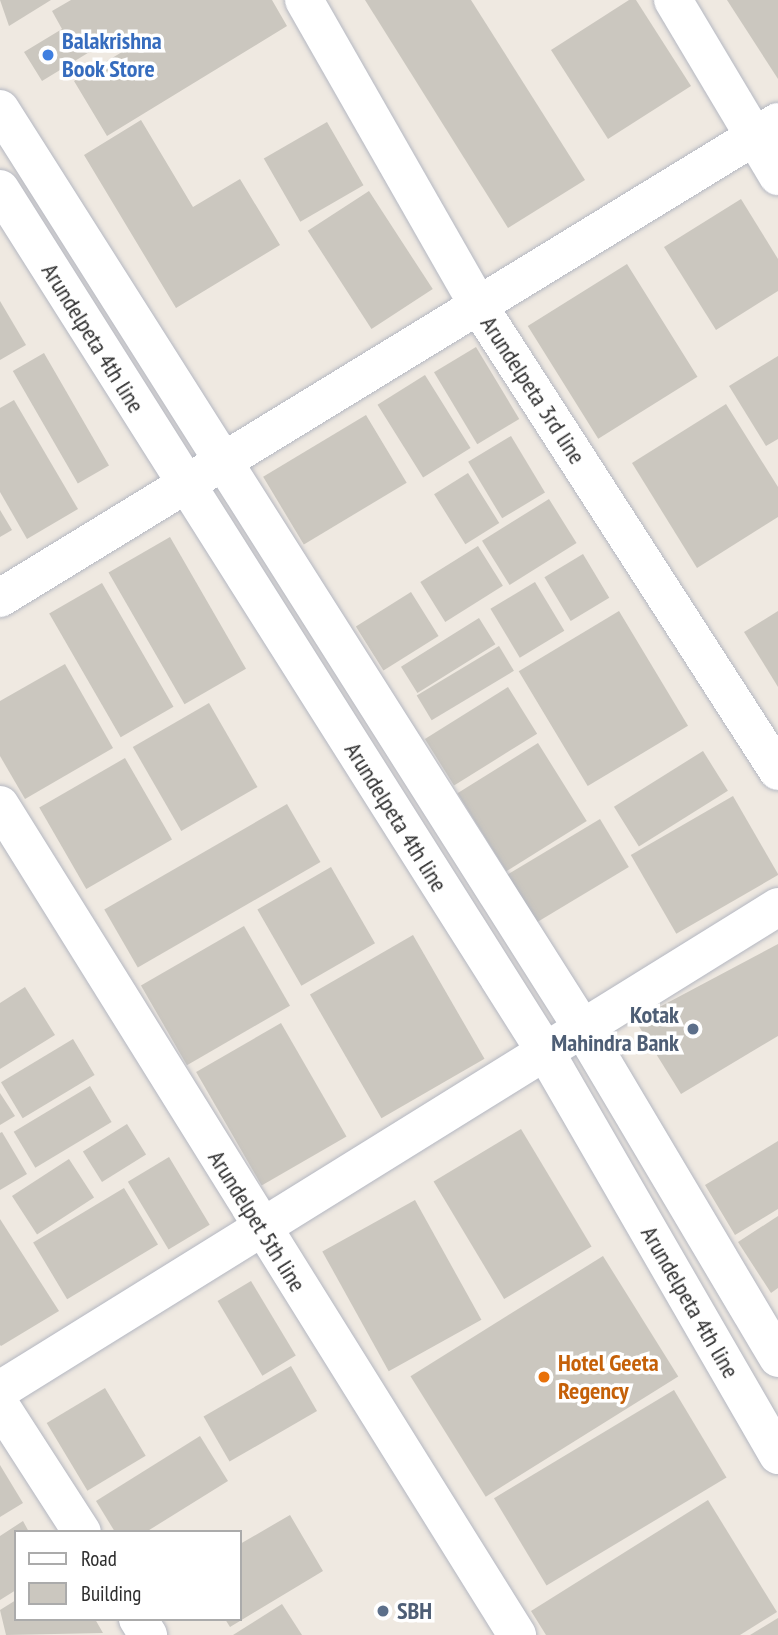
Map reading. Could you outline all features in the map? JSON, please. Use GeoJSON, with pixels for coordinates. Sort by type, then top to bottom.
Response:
{"type":"FeatureCollection","features":[{"type":"Feature","properties":{"kind":"street","name":"Arundelpeta 3rd line"},"geometry":{"type":"LineString","coordinates":[[304,0],[478,305],[778,771]]}},
{"type":"Feature","properties":{"kind":"street"},"geometry":{"type":"LineString","coordinates":[[673,0],[766,130],[778,176]]}},
{"type":"Feature","properties":{"kind":"street","name":"Arundelpeta 4th line"},"geometry":{"type":"LineString","coordinates":[[0,109],[220,463],[581,1026],[778,1358]]}},
{"type":"Feature","properties":{"kind":"street"},"geometry":{"type":"LineString","coordinates":[[0,598],[766,130]]}},
{"type":"Feature","properties":{"kind":"street","name":"Arundelpeta 4th line"},"geometry":{"type":"LineString","coordinates":[[0,188],[185,485],[543,1048],[778,1455]]}},
{"type":"Feature","properties":{"kind":"street","name":"Arundelpet 5th line"},"geometry":{"type":"LineString","coordinates":[[0,805],[261,1229],[517,1635]]}},
{"type":"Feature","properties":{"kind":"street"},"geometry":{"type":"LineString","coordinates":[[0,1390],[261,1229],[543,1048],[778,907]]}},
{"type":"Feature","properties":{"kind":"street"},"geometry":{"type":"LineString","coordinates":[[0,1405],[81,1530]]}},
{"type":"Feature","properties":{"kind":"building"},"geometry":{"type":"Polygon","coordinates":[[[0,0],[51,0],[9,26],[0,0]]]}},
{"type":"Feature","properties":{"kind":"building"},"geometry":{"type":"Polygon","coordinates":[[[71,0],[272,0],[287,26],[107,136],[74,81],[122,52],[114,37],[42,81],[24,52],[62,29],[52,11],[71,0]]]}},
{"type":"Feature","properties":{"kind":"building"},"geometry":{"type":"Polygon","coordinates":[[[365,0],[471,0],[585,180],[508,228],[365,0]]]}},
{"type":"Feature","properties":{"kind":"building"},"geometry":{"type":"Polygon","coordinates":[[[629,0],[636,0],[691,86],[608,139],[551,50],[629,0]]]}},
{"type":"Feature","properties":{"kind":"building"},"geometry":{"type":"Polygon","coordinates":[[[727,0],[778,0],[778,79],[727,0]]]}},
{"type":"Feature","properties":{"kind":"building"},"geometry":{"type":"Polygon","coordinates":[[[141,120],[193,207],[240,179],[280,245],[176,308],[84,155],[141,120]]]}},
{"type":"Feature","properties":{"kind":"building"},"geometry":{"type":"Polygon","coordinates":[[[327,122],[364,185],[300,222],[264,159],[327,122]]]}},
{"type":"Feature","properties":{"kind":"building"},"geometry":{"type":"Polygon","coordinates":[[[369,191],[433,289],[371,329],[308,231],[369,191]]]}},
{"type":"Feature","properties":{"kind":"building"},"geometry":{"type":"Polygon","coordinates":[[[741,199],[778,259],[778,291],[716,330],[664,247],[741,199]]]}},
{"type":"Feature","properties":{"kind":"building"},"geometry":{"type":"Polygon","coordinates":[[[627,264],[697,377],[598,439],[528,326],[627,264]]]}},
{"type":"Feature","properties":{"kind":"building"},"geometry":{"type":"Polygon","coordinates":[[[0,301],[26,345],[0,360],[0,301]]]}},
{"type":"Feature","properties":{"kind":"building"},"geometry":{"type":"Polygon","coordinates":[[[476,347],[519,419],[477,444],[434,372],[476,347]]]}},
{"type":"Feature","properties":{"kind":"building"},"geometry":{"type":"Polygon","coordinates":[[[44,353],[109,466],[78,484],[13,371],[44,353]]]}},
{"type":"Feature","properties":{"kind":"building"},"geometry":{"type":"Polygon","coordinates":[[[778,356],[778,439],[766,446],[729,386],[778,356]]]}},
{"type":"Feature","properties":{"kind":"building"},"geometry":{"type":"Polygon","coordinates":[[[425,375],[471,448],[423,478],[378,405],[425,375]]]}},
{"type":"Feature","properties":{"kind":"building"},"geometry":{"type":"Polygon","coordinates":[[[14,400],[78,509],[27,539],[0,492],[0,408],[14,400]]]}},
{"type":"Feature","properties":{"kind":"building"},"geometry":{"type":"Polygon","coordinates":[[[726,404],[778,487],[778,517],[697,568],[632,463],[726,404]]]}},
{"type":"Feature","properties":{"kind":"building"},"geometry":{"type":"Polygon","coordinates":[[[366,415],[407,483],[304,545],[263,477],[366,415]]]}},
{"type":"Feature","properties":{"kind":"building"},"geometry":{"type":"Polygon","coordinates":[[[511,436],[545,493],[502,518],[468,462],[511,436]]]}},
{"type":"Feature","properties":{"kind":"building"},"geometry":{"type":"Polygon","coordinates":[[[468,473],[499,523],[465,544],[434,494],[468,473]]]}},
{"type":"Feature","properties":{"kind":"building"},"geometry":{"type":"Polygon","coordinates":[[[549,499],[577,543],[510,585],[482,541],[549,499]]]}},
{"type":"Feature","properties":{"kind":"building"},"geometry":{"type":"Polygon","coordinates":[[[0,510],[12,530],[0,537],[0,510]]]}},
{"type":"Feature","properties":{"kind":"building"},"geometry":{"type":"Polygon","coordinates":[[[170,537],[246,669],[185,704],[109,572],[170,537]]]}},
{"type":"Feature","properties":{"kind":"building"},"geometry":{"type":"Polygon","coordinates":[[[478,546],[503,586],[445,622],[420,582],[478,546]]]}},
{"type":"Feature","properties":{"kind":"building"},"geometry":{"type":"Polygon","coordinates":[[[583,554],[609,598],[571,621],[544,577],[583,554]]]}},
{"type":"Feature","properties":{"kind":"building"},"geometry":{"type":"Polygon","coordinates":[[[535,582],[564,631],[520,658],[490,609],[535,582]]]}},
{"type":"Feature","properties":{"kind":"building"},"geometry":{"type":"Polygon","coordinates":[[[102,583],[174,707],[121,737],[49,614],[102,583]]]}},
{"type":"Feature","properties":{"kind":"building"},"geometry":{"type":"Polygon","coordinates":[[[411,592],[439,636],[383,671],[356,626],[411,592]]]}},
{"type":"Feature","properties":{"kind":"building"},"geometry":{"type":"Polygon","coordinates":[[[619,611],[688,726],[588,786],[519,671],[619,611]]]}},
{"type":"Feature","properties":{"kind":"building"},"geometry":{"type":"Polygon","coordinates":[[[778,611],[778,687],[744,632],[778,611]]]}},
{"type":"Feature","properties":{"kind":"building"},"geometry":{"type":"Polygon","coordinates":[[[479,618],[495,644],[417,693],[401,667],[479,618]]]}},
{"type":"Feature","properties":{"kind":"building"},"geometry":{"type":"Polygon","coordinates":[[[499,646],[514,671],[432,720],[417,695],[499,646]]]}},
{"type":"Feature","properties":{"kind":"building"},"geometry":{"type":"Polygon","coordinates":[[[65,664],[113,748],[25,799],[0,756],[0,701],[65,664]]]}},
{"type":"Feature","properties":{"kind":"building"},"geometry":{"type":"Polygon","coordinates":[[[508,687],[537,734],[454,786],[425,739],[508,687]]]}},
{"type":"Feature","properties":{"kind":"building"},"geometry":{"type":"Polygon","coordinates":[[[209,703],[258,787],[181,831],[133,747],[209,703]]]}},
{"type":"Feature","properties":{"kind":"building"},"geometry":{"type":"Polygon","coordinates":[[[538,743],[587,821],[506,871],[457,793],[538,743]]]}},
{"type":"Feature","properties":{"kind":"building"},"geometry":{"type":"Polygon","coordinates":[[[703,751],[728,791],[639,846],[614,807],[703,751]]]}},
{"type":"Feature","properties":{"kind":"building"},"geometry":{"type":"Polygon","coordinates":[[[125,758],[172,839],[86,889],[39,808],[125,758]]]}},
{"type":"Feature","properties":{"kind":"building"},"geometry":{"type":"Polygon","coordinates":[[[733,796],[778,875],[676,934],[631,855],[733,796]]]}},
{"type":"Feature","properties":{"kind":"building"},"geometry":{"type":"Polygon","coordinates":[[[287,804],[320,862],[138,968],[104,910],[287,804]]]}},
{"type":"Feature","properties":{"kind":"building"},"geometry":{"type":"Polygon","coordinates":[[[600,819],[629,867],[531,926],[502,878],[600,819]]]}},
{"type":"Feature","properties":{"kind":"building"},"geometry":{"type":"Polygon","coordinates":[[[331,867],[375,943],[301,986],[257,910],[331,867]]]}},
{"type":"Feature","properties":{"kind":"building"},"geometry":{"type":"Polygon","coordinates":[[[244,926],[290,1006],[187,1065],[141,986],[244,926]]]}},
{"type":"Feature","properties":{"kind":"building"},"geometry":{"type":"Polygon","coordinates":[[[413,935],[484,1059],[381,1118],[310,994],[413,935]]]}},
{"type":"Feature","properties":{"kind":"building"},"geometry":{"type":"Polygon","coordinates":[[[778,944],[778,1036],[681,1094],[635,1020],[778,944]]]}},
{"type":"Feature","properties":{"kind":"building"},"geometry":{"type":"Polygon","coordinates":[[[25,987],[55,1035],[0,1069],[0,1003],[25,987]]]}},
{"type":"Feature","properties":{"kind":"building"},"geometry":{"type":"Polygon","coordinates":[[[281,1023],[346,1136],[262,1185],[196,1072],[281,1023]]]}},
{"type":"Feature","properties":{"kind":"building"},"geometry":{"type":"Polygon","coordinates":[[[73,1039],[95,1075],[23,1118],[1,1082],[73,1039]]]}},
{"type":"Feature","properties":{"kind":"building"},"geometry":{"type":"Polygon","coordinates":[[[90,1086],[112,1122],[35,1168],[14,1132],[90,1086]]]}},
{"type":"Feature","properties":{"kind":"building"},"geometry":{"type":"Polygon","coordinates":[[[0,1093],[15,1116],[0,1125],[0,1093]]]}},
{"type":"Feature","properties":{"kind":"building"},"geometry":{"type":"Polygon","coordinates":[[[127,1124],[146,1155],[102,1182],[83,1152],[127,1124]]]}},
{"type":"Feature","properties":{"kind":"building"},"geometry":{"type":"Polygon","coordinates":[[[521,1129],[592,1246],[504,1299],[434,1182],[521,1129]]]}},
{"type":"Feature","properties":{"kind":"building"},"geometry":{"type":"Polygon","coordinates":[[[2,1132],[27,1174],[0,1190],[0,1133],[2,1132]]]}},
{"type":"Feature","properties":{"kind":"building"},"geometry":{"type":"Polygon","coordinates":[[[778,1141],[778,1209],[735,1235],[705,1185],[778,1141]]]}},
{"type":"Feature","properties":{"kind":"building"},"geometry":{"type":"Polygon","coordinates":[[[169,1157],[210,1225],[169,1249],[128,1182],[169,1157]]]}},
{"type":"Feature","properties":{"kind":"building"},"geometry":{"type":"Polygon","coordinates":[[[69,1159],[94,1198],[37,1235],[12,1196],[69,1159]]]}},
{"type":"Feature","properties":{"kind":"building"},"geometry":{"type":"Polygon","coordinates":[[[124,1188],[158,1245],[67,1299],[33,1243],[124,1188]]]}},
{"type":"Feature","properties":{"kind":"building"},"geometry":{"type":"Polygon","coordinates":[[[415,1200],[481,1320],[389,1371],[322,1251],[415,1200]]]}},
{"type":"Feature","properties":{"kind":"building"},"geometry":{"type":"Polygon","coordinates":[[[778,1216],[778,1288],[771,1293],[738,1242],[778,1216]]]}},
{"type":"Feature","properties":{"kind":"building"},"geometry":{"type":"Polygon","coordinates":[[[0,1219],[59,1311],[1,1346],[0,1345],[0,1219]]]}},
{"type":"Feature","properties":{"kind":"building","name":"Hotel Geeta Regency"},"geometry":{"type":"Polygon","coordinates":[[[603,1256],[678,1376],[486,1497],[410,1376],[603,1256]]]}},
{"type":"Feature","properties":{"kind":"building"},"geometry":{"type":"Polygon","coordinates":[[[251,1281],[296,1356],[262,1376],[218,1301],[251,1281]]]}},
{"type":"Feature","properties":{"kind":"building"},"geometry":{"type":"Polygon","coordinates":[[[291,1366],[317,1411],[230,1462],[204,1416],[291,1366]]]}},
{"type":"Feature","properties":{"kind":"building"},"geometry":{"type":"Polygon","coordinates":[[[105,1388],[146,1456],[87,1491],[47,1423],[105,1388]]]}},
{"type":"Feature","properties":{"kind":"building"},"geometry":{"type":"Polygon","coordinates":[[[674,1390],[727,1477],[547,1586],[494,1498],[674,1390]]]}},
{"type":"Feature","properties":{"kind":"building"},"geometry":{"type":"Polygon","coordinates":[[[200,1436],[228,1481],[149,1530],[114,1530],[96,1501],[200,1436]]]}},
{"type":"Feature","properties":{"kind":"building"},"geometry":{"type":"Polygon","coordinates":[[[0,1465],[23,1503],[0,1517],[0,1465]]]}},
{"type":"Feature","properties":{"kind":"building"},"geometry":{"type":"Polygon","coordinates":[[[708,1500],[777,1612],[740,1635],[546,1635],[531,1611],[708,1500]]]}},
{"type":"Feature","properties":{"kind":"building"},"geometry":{"type":"Polygon","coordinates":[[[290,1515],[323,1571],[242,1620],[242,1543],[290,1515]]]}},
{"type":"Feature","properties":{"kind":"building"},"geometry":{"type":"Polygon","coordinates":[[[23,1521],[28,1530],[14,1530],[14,1591],[0,1600],[0,1536],[23,1521]]]}},
{"type":"Feature","properties":{"kind":"building"},"geometry":{"type":"Polygon","coordinates":[[[14,1601],[14,1621],[96,1621],[103,1633],[6,1635],[0,1610],[14,1601]]]}},
{"type":"Feature","properties":{"kind":"building"},"geometry":{"type":"Polygon","coordinates":[[[282,1604],[302,1635],[233,1635],[282,1604]]]}},
{"type":"Feature","properties":{"kind":"building"},"geometry":{"type":"Polygon","coordinates":[[[778,1618],[778,1635],[750,1635],[778,1618]]]}},
{"type":"Feature","properties":{"kind":"building"},"geometry":{"type":"Polygon","coordinates":[[[226,1621],[240,1621],[230,1627],[226,1621]]]}},
{"type":"Feature","properties":{"kind":"place","name":"Balakrishna Book Store"},"geometry":{"type":"Point","coordinates":[48,55]}},
{"type":"Feature","properties":{"kind":"place","name":"Kotak Mahindra Bank"},"geometry":{"type":"Point","coordinates":[693,1029]}},
{"type":"Feature","properties":{"kind":"place","name":"Hotel Geeta Regency"},"geometry":{"type":"Point","coordinates":[544,1377]}},
{"type":"Feature","properties":{"kind":"place","name":"SBH"},"geometry":{"type":"Point","coordinates":[383,1611]}}]}
